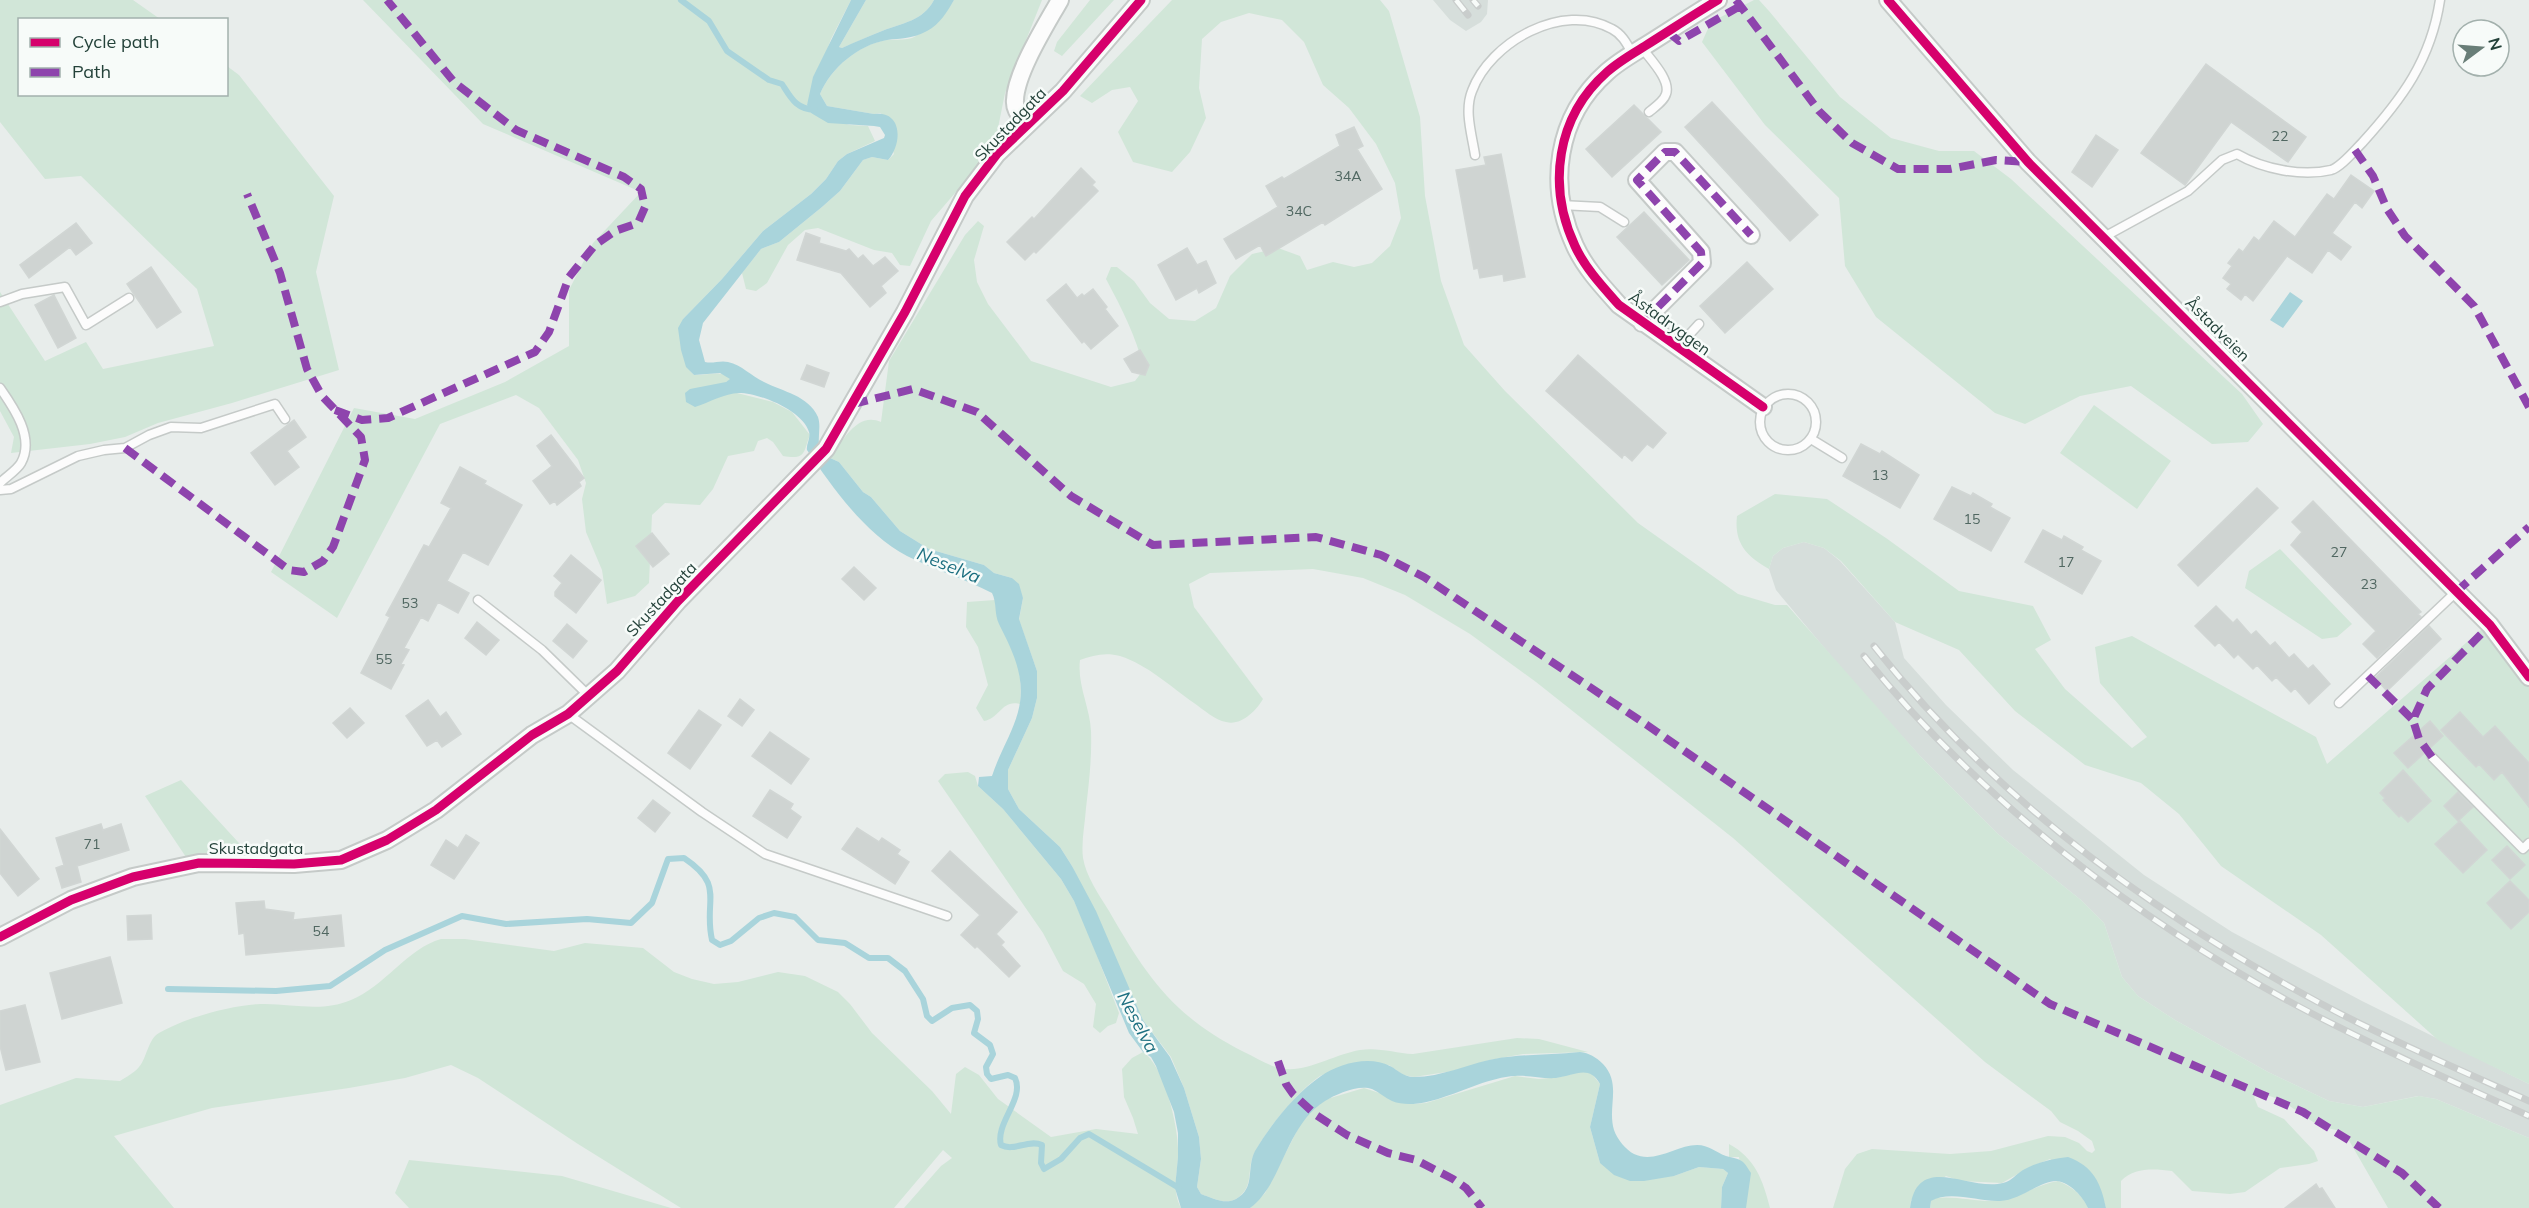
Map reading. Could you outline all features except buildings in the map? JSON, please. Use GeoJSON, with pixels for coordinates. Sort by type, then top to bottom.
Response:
{"type":"FeatureCollection","features":[{"type":"Feature","properties":{"kind":"street"},"geometry":{"type":"LineString","coordinates":[[1028,124],[1021,117],[1015,101],[1026,64],[1060,0]]}},
{"type":"Feature","properties":{"kind":"street","name":"Skustadgata"},"geometry":{"type":"LineString","coordinates":[[0,937],[71,900],[133,877],[199,863],[294,864],[341,860],[387,840],[436,810],[532,735],[568,714],[617,671],[678,602],[826,449],[905,312],[965,196],[997,154],[1063,91],[1141,0]]}},
{"type":"Feature","properties":{"kind":"street","name":"Åstadryggen"},"geometry":{"type":"LineString","coordinates":[[1718,0],[1606,72],[1577,106],[1562,143],[1559,165],[1561,204],[1576,249],[1619,305],[1763,407]]}},
{"type":"Feature","properties":{"kind":"street","name":"Åstadveien"},"geometry":{"type":"LineString","coordinates":[[1888,0],[2028,162],[2490,625],[2529,677]]}},
{"type":"Feature","properties":{"kind":"street"},"geometry":{"type":"LineString","coordinates":[[1642,323],[1702,263],[1701,252],[1637,180],[1665,152],[1675,152],[1751,235]]}},
{"type":"Feature","properties":{"kind":"lane"},"geometry":{"type":"LineString","coordinates":[[2104,237],[2188,191],[2222,160],[2237,154],[2252,163],[2295,172],[2333,170],[2355,150],[2395,106],[2424,57],[2440,0]]}},
{"type":"Feature","properties":{"kind":"lane"},"geometry":{"type":"LineString","coordinates":[[1475,155],[1468,112],[1471,93],[1496,55],[1538,27],[1569,20],[1592,22],[1613,29],[1667,84],[1667,93],[1649,112]]}},
{"type":"Feature","properties":{"kind":"lane"},"geometry":{"type":"LineString","coordinates":[[1561,204],[1600,207],[1624,222]]}},
{"type":"Feature","properties":{"kind":"lane"},"geometry":{"type":"LineString","coordinates":[[0,302],[22,294],[66,287],[86,325],[129,298]]}},
{"type":"Feature","properties":{"kind":"lane"},"geometry":{"type":"LineString","coordinates":[[1678,347],[1699,324]]}},
{"type":"Feature","properties":{"kind":"lane"},"geometry":{"type":"LineString","coordinates":[[0,388],[19,418],[27,442],[21,463],[0,483]]}},
{"type":"Feature","properties":{"kind":"lane"},"geometry":{"type":"LineString","coordinates":[[1786,394],[1798,396],[1811,406],[1816,416],[1816,427],[1811,439],[1804,446],[1791,451],[1774,447],[1764,438],[1759,420],[1763,407],[1770,400],[1786,394]]}},
{"type":"Feature","properties":{"kind":"lane"},"geometry":{"type":"LineString","coordinates":[[0,490],[11,489],[78,456],[125,448],[149,435],[171,427],[201,428],[275,404],[285,419]]}},
{"type":"Feature","properties":{"kind":"lane"},"geometry":{"type":"LineString","coordinates":[[1811,439],[1842,458]]}},
{"type":"Feature","properties":{"kind":"lane"},"geometry":{"type":"LineString","coordinates":[[2339,703],[2456,592]]}},
{"type":"Feature","properties":{"kind":"lane"},"geometry":{"type":"LineString","coordinates":[[478,600],[542,650],[589,696]]}},
{"type":"Feature","properties":{"kind":"lane"},"geometry":{"type":"LineString","coordinates":[[568,714],[702,812],[765,854],[947,916]]}},
{"type":"Feature","properties":{"kind":"lane"},"geometry":{"type":"LineString","coordinates":[[2432,757],[2527,849]]}},
{"type":"Feature","properties":{"kind":"shaded area"},"geometry":{"type":"Polygon","coordinates":[[[1433,0],[1488,0],[1487,14],[1481,22],[1466,31],[1450,20],[1433,0]]]}},
{"type":"Feature","properties":{"kind":"shaded area"},"geometry":{"type":"Polygon","coordinates":[[[1804,542],[1824,548],[1840,561],[1895,622],[1904,658],[1946,705],[2013,770],[2144,875],[2232,932],[2362,1001],[2529,1084],[2529,1138],[2436,1099],[2418,1096],[2363,1107],[2329,1101],[2268,1072],[2175,1020],[2138,996],[2122,977],[2104,923],[2081,900],[1998,834],[1921,757],[1853,682],[1776,590],[1769,569],[1773,556],[1783,548],[1804,542]]]}},
{"type":"Feature","properties":{"kind":"green space"},"geometry":{"type":"Polygon","coordinates":[[[0,0],[133,0],[159,18],[18,18],[18,96],[228,96],[228,67],[239,75],[334,196],[316,272],[339,370],[158,423],[125,437],[90,444],[11,453],[14,437],[0,411],[0,292],[45,361],[86,342],[103,369],[214,346],[197,289],[81,176],[45,179],[0,122],[0,0]]]}},
{"type":"Feature","properties":{"kind":"green space"},"geometry":{"type":"Polygon","coordinates":[[[363,0],[851,0],[831,39],[807,105],[811,113],[850,125],[868,126],[875,141],[847,154],[838,161],[826,179],[811,194],[763,231],[722,279],[683,319],[683,356],[694,375],[723,374],[731,379],[726,382],[737,393],[773,402],[792,412],[810,435],[805,450],[800,456],[783,456],[773,442],[767,438],[758,441],[754,451],[728,456],[713,489],[700,505],[665,503],[652,515],[649,583],[635,596],[607,604],[602,570],[586,532],[582,499],[586,483],[578,460],[539,408],[516,395],[440,424],[337,618],[271,572],[354,408],[415,419],[505,382],[569,346],[569,290],[593,243],[641,192],[483,124],[363,0]]]}},
{"type":"Feature","properties":{"kind":"green space"},"geometry":{"type":"Polygon","coordinates":[[[866,0],[934,0],[918,17],[842,48],[839,47],[866,0]]]}},
{"type":"Feature","properties":{"kind":"green space"},"geometry":{"type":"Polygon","coordinates":[[[954,0],[1042,0],[1005,93],[996,138],[980,164],[931,221],[910,266],[900,265],[892,253],[874,250],[818,228],[805,230],[788,245],[767,283],[756,291],[746,289],[742,273],[761,249],[779,242],[822,207],[840,191],[863,160],[872,157],[888,160],[894,154],[881,113],[874,114],[827,106],[820,94],[831,75],[847,59],[865,47],[886,40],[911,38],[926,30],[937,21],[954,0]]]}},
{"type":"Feature","properties":{"kind":"green space"},"geometry":{"type":"Polygon","coordinates":[[[1090,0],[1114,0],[1062,56],[1054,51],[1057,42],[1090,0]]]}},
{"type":"Feature","properties":{"kind":"green space"},"geometry":{"type":"Polygon","coordinates":[[[1172,0],[1380,0],[1389,11],[1420,117],[1425,196],[1441,281],[1464,345],[1505,391],[1638,523],[1738,594],[1775,605],[1787,605],[1921,757],[1998,834],[2081,900],[2104,923],[2122,977],[2138,996],[2175,1020],[2268,1072],[2329,1101],[2363,1107],[2419,1096],[2436,1099],[2529,1138],[2529,1208],[2388,1208],[2347,1137],[2340,1131],[2319,1126],[2281,1100],[2261,1093],[2254,1097],[2258,1107],[2284,1119],[2314,1151],[2318,1161],[2280,1168],[2245,1192],[2230,1194],[2192,1191],[2172,1171],[2145,1170],[2132,1173],[2121,1181],[2121,1208],[2106,1208],[2104,1201],[2050,1159],[2002,1183],[1960,1181],[1946,1176],[1911,1200],[1910,1208],[1833,1208],[1845,1169],[1857,1154],[1872,1149],[1950,1154],[1991,1151],[2048,1136],[2065,1137],[2079,1143],[2087,1151],[2092,1153],[2095,1150],[2092,1141],[2060,1122],[2051,1111],[1985,1062],[1733,838],[1536,682],[1470,634],[1405,595],[1363,578],[1313,569],[1210,573],[1189,584],[1194,607],[1263,699],[1252,713],[1237,722],[1226,722],[1214,717],[1159,677],[1120,656],[1095,655],[1080,660],[1080,678],[1090,722],[1091,741],[1083,858],[1097,892],[1136,956],[1164,993],[1180,1009],[1219,1038],[1275,1067],[1295,1069],[1367,1049],[1413,1054],[1517,1038],[1539,1039],[1588,1052],[1523,1054],[1490,1060],[1453,1071],[1414,1077],[1403,1075],[1389,1065],[1325,1074],[1302,1091],[1266,1134],[1254,1154],[1248,1184],[1242,1194],[1232,1201],[1227,1201],[1201,1194],[1197,1187],[1201,1159],[1199,1137],[1184,1088],[1171,1057],[1143,1020],[1072,866],[1060,847],[1019,809],[1008,789],[1008,770],[1032,718],[1037,698],[1037,671],[1019,620],[1023,598],[1012,578],[994,573],[984,565],[929,549],[900,531],[871,497],[863,492],[839,462],[830,458],[857,424],[872,420],[881,422],[889,361],[965,235],[978,221],[984,226],[974,260],[977,282],[988,304],[1031,361],[1111,387],[1135,381],[1144,369],[1133,334],[1106,279],[1111,267],[1117,267],[1134,281],[1150,303],[1169,319],[1195,321],[1216,308],[1230,276],[1252,254],[1278,248],[1300,256],[1307,270],[1333,262],[1354,267],[1372,263],[1390,246],[1401,218],[1395,183],[1376,144],[1349,108],[1323,85],[1304,42],[1282,20],[1249,13],[1221,22],[1202,39],[1199,88],[1206,118],[1190,152],[1172,172],[1133,162],[1118,132],[1138,101],[1130,87],[1112,90],[1092,103],[1080,96],[1172,0]]]}},
{"type":"Feature","properties":{"kind":"green space"},"geometry":{"type":"Polygon","coordinates":[[[1754,0],[1759,0],[1769,11],[1840,97],[1891,138],[1939,151],[1974,151],[2011,179],[2242,394],[2263,424],[2248,442],[2212,444],[2131,386],[2080,396],[2025,424],[1995,413],[1876,317],[1845,266],[1839,198],[1765,125],[1702,42],[1711,22],[1754,0]]]}},
{"type":"Feature","properties":{"kind":"green space"},"geometry":{"type":"Polygon","coordinates":[[[2094,405],[2171,461],[2137,509],[2060,453],[2094,405]]]}},
{"type":"Feature","properties":{"kind":"green space"},"geometry":{"type":"Polygon","coordinates":[[[1775,494],[1827,499],[1959,591],[2033,606],[2051,640],[2035,649],[2065,689],[2132,748],[2147,737],[2100,683],[2095,647],[2132,636],[2316,737],[2327,764],[2490,622],[2529,677],[2529,1084],[2438,1040],[2321,935],[2221,866],[2179,814],[2141,783],[2085,765],[2015,711],[1959,650],[1895,622],[1841,561],[1824,548],[1804,542],[1783,548],[1773,556],[1769,569],[1754,559],[1743,548],[1740,541],[1737,516],[1775,494]]]}},
{"type":"Feature","properties":{"kind":"green space"},"geometry":{"type":"Polygon","coordinates":[[[2280,549],[2352,624],[2337,637],[2322,639],[2245,588],[2249,571],[2280,549]]]}},
{"type":"Feature","properties":{"kind":"green space"},"geometry":{"type":"Polygon","coordinates":[[[995,600],[999,620],[1013,648],[1017,662],[1021,683],[1020,704],[1009,704],[984,721],[976,708],[988,685],[978,647],[966,627],[967,602],[995,600]]]}},
{"type":"Feature","properties":{"kind":"green space"},"geometry":{"type":"Polygon","coordinates":[[[968,772],[975,776],[978,786],[1003,809],[1061,879],[1074,901],[1119,1013],[1116,1023],[1100,1033],[1093,1027],[1096,1004],[1084,984],[1063,971],[1043,933],[938,781],[945,774],[968,772]]]}},
{"type":"Feature","properties":{"kind":"green space"},"geometry":{"type":"Polygon","coordinates":[[[181,780],[250,855],[188,860],[145,796],[181,780]]]}},
{"type":"Feature","properties":{"kind":"green space"},"geometry":{"type":"Polygon","coordinates":[[[441,939],[465,939],[554,951],[585,943],[643,948],[674,972],[714,984],[738,982],[778,972],[805,976],[838,992],[872,1033],[932,1091],[951,1114],[956,1074],[965,1067],[979,1075],[998,1099],[1051,1137],[1096,1129],[1138,1134],[1124,1097],[1122,1069],[1132,1058],[1143,1052],[1158,1071],[1174,1116],[1178,1146],[1176,1189],[1181,1208],[904,1208],[941,1166],[952,1158],[943,1150],[894,1208],[681,1208],[478,1078],[451,1065],[405,1078],[212,1108],[114,1136],[174,1208],[0,1208],[0,1105],[76,1078],[120,1081],[139,1067],[155,1036],[170,1027],[208,1013],[248,1005],[317,1007],[351,1000],[374,986],[418,951],[441,939]]]}},
{"type":"Feature","properties":{"kind":"green space"},"geometry":{"type":"Polygon","coordinates":[[[1582,1071],[1591,1073],[1600,1084],[1590,1127],[1600,1163],[1674,1176],[1699,1167],[1723,1169],[1728,1173],[1722,1187],[1721,1208],[1250,1208],[1265,1193],[1302,1121],[1327,1099],[1364,1088],[1413,1104],[1426,1103],[1515,1076],[1539,1079],[1560,1077],[1582,1071]]]}},
{"type":"Feature","properties":{"kind":"green space"},"geometry":{"type":"Polygon","coordinates":[[[1729,1144],[1752,1163],[1764,1188],[1770,1208],[1746,1208],[1739,1157],[1729,1157],[1729,1144]]]}},
{"type":"Feature","properties":{"kind":"green space"},"geometry":{"type":"Polygon","coordinates":[[[409,1160],[562,1176],[671,1208],[409,1208],[395,1193],[409,1160]]]}},
{"type":"Feature","properties":{"kind":"green space"},"geometry":{"type":"Polygon","coordinates":[[[2058,1181],[2076,1192],[2088,1208],[1930,1208],[1931,1201],[1936,1198],[2004,1200],[2058,1181]]]}},
{"type":"Feature","properties":{"kind":"water","name":"Neselva"},"geometry":{"type":"Polygon","coordinates":[[[851,0],[866,0],[839,47],[842,48],[918,17],[934,0],[954,0],[932,28],[912,37],[887,40],[866,47],[847,59],[831,75],[820,94],[827,106],[890,117],[895,122],[898,137],[893,153],[888,160],[872,157],[863,160],[840,191],[822,207],[779,242],[761,249],[703,323],[699,340],[705,362],[733,363],[764,382],[802,399],[818,417],[819,444],[830,458],[839,462],[863,492],[871,497],[900,531],[929,549],[984,565],[994,573],[1012,578],[1019,584],[1023,598],[1019,619],[1037,671],[1037,698],[1032,718],[1008,770],[1008,789],[1019,809],[1060,847],[1072,866],[1096,911],[1143,1020],[1170,1057],[1184,1088],[1199,1137],[1201,1159],[1197,1187],[1201,1194],[1218,1200],[1232,1201],[1242,1194],[1248,1183],[1252,1157],[1268,1130],[1302,1092],[1321,1076],[1336,1068],[1354,1062],[1373,1061],[1414,1077],[1444,1073],[1494,1059],[1580,1052],[1595,1057],[1609,1072],[1613,1088],[1614,1130],[1628,1150],[1634,1154],[1650,1157],[1701,1145],[1741,1160],[1751,1173],[1746,1208],[1721,1208],[1722,1187],[1728,1173],[1723,1169],[1699,1167],[1674,1176],[1644,1181],[1630,1181],[1614,1175],[1600,1163],[1590,1127],[1600,1084],[1591,1074],[1581,1073],[1556,1078],[1506,1077],[1416,1104],[1392,1101],[1375,1090],[1367,1088],[1348,1090],[1325,1101],[1301,1125],[1270,1185],[1250,1208],[1181,1208],[1175,1188],[1178,1133],[1174,1112],[1156,1066],[1151,1057],[1143,1052],[1129,1033],[1074,901],[1061,879],[1003,809],[978,786],[979,777],[992,776],[1018,712],[1021,688],[1017,666],[997,620],[992,593],[907,556],[877,536],[851,509],[817,465],[807,450],[809,432],[805,424],[790,410],[758,396],[739,393],[722,396],[695,407],[686,402],[685,393],[690,389],[726,382],[730,379],[720,373],[694,375],[686,367],[678,328],[683,319],[722,279],[763,231],[811,194],[826,179],[838,161],[847,154],[884,138],[885,135],[880,127],[828,123],[811,113],[807,105],[813,77],[851,0]]]}},
{"type":"Feature","properties":{"kind":"water"},"geometry":{"type":"Polygon","coordinates":[[[2290,292],[2303,301],[2283,328],[2270,320],[2290,292]]]}},
{"type":"Feature","properties":{"kind":"water"},"geometry":{"type":"Polygon","coordinates":[[[2068,1157],[2090,1170],[2098,1183],[2106,1208],[2088,1208],[2076,1191],[2057,1181],[2008,1200],[1992,1201],[1947,1196],[1931,1201],[1930,1208],[1910,1208],[1915,1191],[1923,1181],[1934,1177],[1975,1183],[2003,1183],[2034,1165],[2068,1157]]]}},
{"type":"Feature","properties":{"kind":"waterway"},"geometry":{"type":"LineString","coordinates":[[681,0],[709,21],[727,51],[769,80],[782,84],[791,98],[799,105],[815,110]]}},
{"type":"Feature","properties":{"kind":"waterway"},"geometry":{"type":"LineString","coordinates":[[168,989],[276,991],[330,986],[385,950],[462,916],[506,924],[587,919],[631,923],[652,903],[668,859],[684,858],[697,868],[709,886],[712,940],[720,945],[731,941],[759,918],[774,913],[795,917],[818,940],[845,943],[869,958],[888,958],[905,971],[923,999],[927,1016],[932,1021],[952,1008],[970,1005],[977,1011],[978,1019],[974,1033],[990,1045],[993,1054],[986,1067],[987,1074],[991,1079],[1008,1075],[1015,1078],[1017,1086],[1013,1103],[1002,1128],[1001,1145],[1006,1147],[1032,1143],[1042,1145],[1041,1163],[1044,1169],[1061,1159],[1080,1138],[1089,1134],[1179,1188]]}},
{"type":"Feature","properties":{"kind":"railway"},"geometry":{"type":"LineString","coordinates":[[1456,0],[1468,15]]}},
{"type":"Feature","properties":{"kind":"railway"},"geometry":{"type":"LineString","coordinates":[[1473,0],[1478,6]]}},
{"type":"Feature","properties":{"kind":"railway"},"geometry":{"type":"LineString","coordinates":[[1874,646],[1920,701],[2022,801],[2134,889],[2254,966],[2342,1015],[2529,1101]]}},
{"type":"Feature","properties":{"kind":"railway"},"geometry":{"type":"LineString","coordinates":[[1864,656],[1910,710],[1960,762],[2013,811],[2127,900],[2187,941],[2311,1013],[2529,1116]]}},
{"type":"Feature","properties":{"kind":"marked path"},"geometry":{"type":"LineString","coordinates":[[335,410],[362,420],[388,418],[535,352],[549,332],[569,277],[595,245],[615,231],[638,223],[645,207],[641,189],[624,177],[516,130],[454,82],[387,0]]}},
{"type":"Feature","properties":{"kind":"marked path"},"geometry":{"type":"LineString","coordinates":[[1736,0],[1819,111],[1852,143],[1898,169],[1950,169],[1996,160],[2028,162]]}},
{"type":"Feature","properties":{"kind":"marked path"},"geometry":{"type":"LineString","coordinates":[[1668,32],[1679,41],[1742,5]]}},
{"type":"Feature","properties":{"kind":"marked path"},"geometry":{"type":"LineString","coordinates":[[2355,150],[2373,176],[2387,209],[2405,236],[2474,306],[2529,407]]}},
{"type":"Feature","properties":{"kind":"marked path"},"geometry":{"type":"LineString","coordinates":[[1642,323],[1702,263],[1701,252],[1637,180],[1665,152],[1675,152],[1751,235]]}},
{"type":"Feature","properties":{"kind":"marked path"},"geometry":{"type":"LineString","coordinates":[[125,448],[289,570],[304,572],[323,561],[333,547],[365,460],[361,437],[322,396],[307,369],[280,273],[247,194]]}},
{"type":"Feature","properties":{"kind":"marked path"},"geometry":{"type":"LineString","coordinates":[[853,404],[913,389],[977,412],[1071,496],[1153,545],[1316,537],[1381,555],[1424,577],[1647,725],[2050,1004],[2303,1112],[2402,1173],[2439,1208]]}},
{"type":"Feature","properties":{"kind":"marked path"},"geometry":{"type":"LineString","coordinates":[[2456,592],[2529,527]]}},
{"type":"Feature","properties":{"kind":"marked path"},"geometry":{"type":"LineString","coordinates":[[2432,757],[2419,739],[2413,720],[2427,689],[2490,625]]}},
{"type":"Feature","properties":{"kind":"marked path"},"geometry":{"type":"LineString","coordinates":[[2368,676],[2413,720]]}},
{"type":"Feature","properties":{"kind":"marked path"},"geometry":{"type":"LineString","coordinates":[[1278,1061],[1286,1084],[1293,1094],[1316,1115],[1347,1135],[1388,1153],[1416,1160],[1453,1179],[1466,1188],[1482,1208]]}},
{"type":"Feature","properties":{"kind":"cycle path"},"geometry":{"type":"LineString","coordinates":[[0,937],[71,900],[133,877],[199,863],[294,864],[341,860],[387,840],[436,810],[532,735],[568,714],[617,671],[678,601],[826,449],[905,312],[965,196],[997,154],[1063,91],[1141,0]]}},
{"type":"Feature","properties":{"kind":"cycle path"},"geometry":{"type":"LineString","coordinates":[[1718,0],[1620,61],[1590,90],[1567,131],[1561,153],[1559,176],[1561,200],[1566,223],[1579,254],[1619,305],[1763,407]]}},
{"type":"Feature","properties":{"kind":"cycle path"},"geometry":{"type":"LineString","coordinates":[[1888,0],[2028,162],[2490,625],[2529,677]]}}]}
